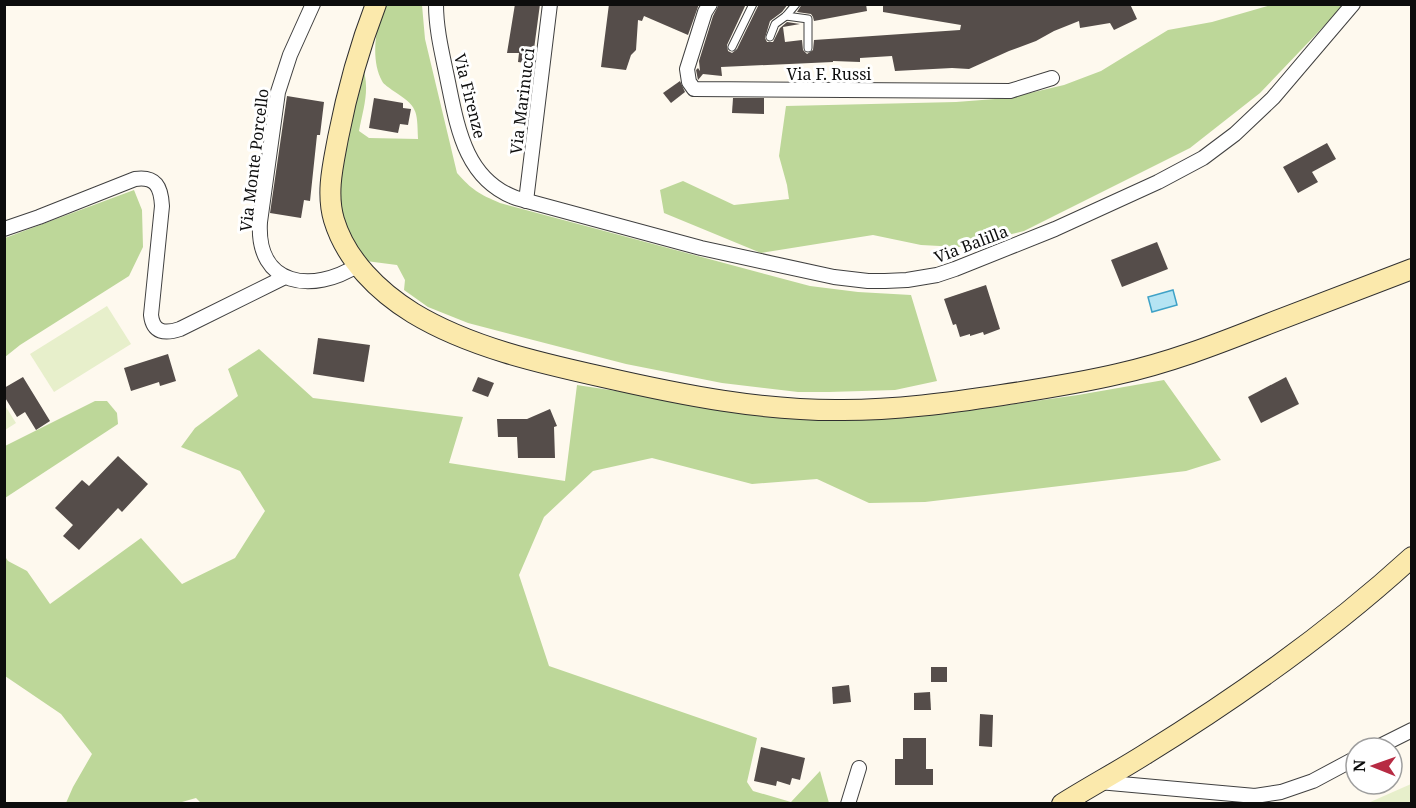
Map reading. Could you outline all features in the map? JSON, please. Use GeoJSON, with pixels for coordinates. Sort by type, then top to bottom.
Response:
{"type":"FeatureCollection","features":[{"type":"Feature","properties":{"kind":"street","name":"Via Monte Porcello"},"geometry":{"type":"LineString","coordinates":[[285,277],[272,266],[265,254],[260,222],[278,92],[290,55],[313,4]]}},
{"type":"Feature","properties":{"kind":"street"},"geometry":{"type":"LineString","coordinates":[[376,4],[348,89],[333,167],[332,211],[347,249],[358,265],[392,298],[431,323],[466,339],[587,374],[684,394],[775,408],[839,411],[903,408],[968,400],[1047,388],[1133,371],[1200,350],[1412,269]]}},
{"type":"Feature","properties":{"kind":"street","name":"Via Firenze"},"geometry":{"type":"LineString","coordinates":[[436,4],[438,29],[456,120],[465,148],[479,172],[491,184],[507,195],[526,201]]}},
{"type":"Feature","properties":{"kind":"street","name":"Via Marinucci"},"geometry":{"type":"LineString","coordinates":[[526,201],[550,4]]}},
{"type":"Feature","properties":{"kind":"street","name":"Via F. Russi"},"geometry":{"type":"LineString","coordinates":[[710,4],[705,12],[687,69],[689,82],[694,89],[1010,91],[1052,78]]}},
{"type":"Feature","properties":{"kind":"street","name":"Via Balilla"},"geometry":{"type":"LineString","coordinates":[[526,201],[709,250],[834,277],[885,281],[937,275],[1055,229],[1158,182],[1203,158],[1235,134],[1273,98],[1353,4]]}},
{"type":"Feature","properties":{"kind":"street"},"geometry":{"type":"LineString","coordinates":[[4,229],[135,179],[152,180],[159,189],[162,206],[151,315],[154,326],[163,331],[180,329],[285,277],[303,280],[327,279],[358,265]]}},
{"type":"Feature","properties":{"kind":"street"},"geometry":{"type":"LineString","coordinates":[[1062,804],[1143,756],[1260,677],[1330,625],[1412,557]]}},
{"type":"Feature","properties":{"kind":"street"},"geometry":{"type":"LineString","coordinates":[[1096,782],[1255,796],[1281,792],[1313,781],[1344,764]]}},
{"type":"Feature","properties":{"kind":"street"},"geometry":{"type":"LineString","coordinates":[[848,804],[859,768]]}},
{"type":"Feature","properties":{"kind":"lane"},"geometry":{"type":"LineString","coordinates":[[732,47],[753,4]]}},
{"type":"Feature","properties":{"kind":"lane"},"geometry":{"type":"LineString","coordinates":[[771,37],[775,24],[796,4]]}},
{"type":"Feature","properties":{"kind":"lane"},"geometry":{"type":"LineString","coordinates":[[786,16],[808,19],[808,48]]}},
{"type":"Feature","properties":{"kind":"green space"},"geometry":{"type":"Polygon","coordinates":[[[384,5],[422,5],[425,39],[457,173],[476,191],[500,203],[810,286],[911,295],[937,381],[895,390],[829,392],[798,392],[722,383],[626,364],[468,323],[428,307],[404,290],[405,280],[397,265],[366,261],[349,242],[336,186],[361,62],[366,88],[359,131],[369,138],[418,139],[414,110],[407,101],[384,84],[378,72],[375,53],[384,5]]]}},
{"type":"Feature","properties":{"kind":"green space"},"geometry":{"type":"Polygon","coordinates":[[[1271,5],[1344,5],[1260,93],[1190,148],[1024,231],[959,247],[921,245],[873,235],[761,253],[664,213],[660,190],[683,181],[734,205],[789,199],[779,156],[786,106],[956,102],[1008,98],[1064,85],[1101,71],[1168,30],[1212,22],[1271,5]]]}},
{"type":"Feature","properties":{"kind":"green space"},"geometry":{"type":"Polygon","coordinates":[[[134,190],[142,210],[143,247],[129,276],[20,345],[5,357],[5,238],[134,190]]]}},
{"type":"Feature","properties":{"kind":"green space"},"geometry":{"type":"Polygon","coordinates":[[[107,306],[131,344],[54,392],[30,354],[107,306]]]}},
{"type":"Feature","properties":{"kind":"green space"},"geometry":{"type":"Polygon","coordinates":[[[259,349],[313,398],[463,417],[449,463],[565,481],[577,385],[761,413],[829,420],[951,413],[1164,380],[1221,460],[1186,471],[925,502],[869,503],[817,479],[752,484],[652,458],[593,471],[544,517],[519,575],[549,666],[757,738],[747,782],[753,791],[791,802],[820,771],[829,803],[202,804],[196,798],[175,804],[66,803],[92,754],[61,714],[5,676],[4,555],[8,561],[27,571],[50,604],[141,538],[182,584],[235,558],[265,511],[240,471],[181,447],[195,428],[238,396],[228,369],[259,349]]]}},
{"type":"Feature","properties":{"kind":"green space"},"geometry":{"type":"Polygon","coordinates":[[[95,401],[107,401],[117,413],[118,424],[5,498],[5,446],[95,401]]]}},
{"type":"Feature","properties":{"kind":"green space"},"geometry":{"type":"Polygon","coordinates":[[[4,404],[16,423],[5,430],[4,430],[4,404]]]}},
{"type":"Feature","properties":{"kind":"green space"},"geometry":{"type":"Polygon","coordinates":[[[1411,784],[1411,803],[1368,803],[1384,796],[1404,796],[1404,787],[1411,784]]]}},
{"type":"Feature","properties":{"kind":"water"},"geometry":{"type":"Polygon","coordinates":[[[1173,290],[1177,305],[1152,312],[1148,297],[1173,290]]]}},
{"type":"Feature","properties":{"kind":"building"},"geometry":{"type":"Polygon","coordinates":[[[515,4],[540,4],[532,64],[518,62],[519,53],[507,53],[515,4]]]}},
{"type":"Feature","properties":{"kind":"building"},"geometry":{"type":"Polygon","coordinates":[[[609,4],[699,4],[688,35],[644,16],[642,21],[638,20],[636,50],[631,55],[626,70],[601,67],[609,4]]]}},
{"type":"Feature","properties":{"kind":"building"},"geometry":{"type":"Polygon","coordinates":[[[719,4],[746,4],[727,45],[728,51],[732,53],[737,49],[759,4],[788,4],[770,21],[765,38],[767,42],[773,42],[780,28],[787,22],[800,24],[783,27],[785,42],[802,40],[803,50],[807,54],[813,50],[814,40],[960,30],[961,25],[883,12],[883,4],[1130,4],[1137,19],[1114,30],[1110,23],[1080,28],[1079,21],[969,69],[895,71],[892,56],[860,58],[860,62],[833,61],[721,67],[722,76],[703,74],[698,80],[696,70],[698,68],[700,71],[699,61],[719,4]]]}},
{"type":"Feature","properties":{"kind":"building"},"geometry":{"type":"Polygon","coordinates":[[[802,4],[866,4],[867,11],[814,21],[811,14],[797,12],[802,4]]]}},
{"type":"Feature","properties":{"kind":"building"},"geometry":{"type":"Polygon","coordinates":[[[680,81],[685,92],[671,103],[663,93],[680,81]]]}},
{"type":"Feature","properties":{"kind":"building"},"geometry":{"type":"Polygon","coordinates":[[[287,96],[324,102],[320,135],[317,135],[310,201],[304,200],[301,218],[270,213],[287,96]]]}},
{"type":"Feature","properties":{"kind":"building"},"geometry":{"type":"Polygon","coordinates":[[[374,98],[403,103],[403,108],[411,109],[408,125],[400,124],[398,133],[369,128],[374,98]]]}},
{"type":"Feature","properties":{"kind":"building"},"geometry":{"type":"Polygon","coordinates":[[[733,98],[764,98],[764,114],[732,113],[733,98]]]}},
{"type":"Feature","properties":{"kind":"building"},"geometry":{"type":"Polygon","coordinates":[[[1327,143],[1336,159],[1312,172],[1318,182],[1298,193],[1283,167],[1327,143]]]}},
{"type":"Feature","properties":{"kind":"building"},"geometry":{"type":"Polygon","coordinates":[[[1157,242],[1168,269],[1122,287],[1111,260],[1157,242]]]}},
{"type":"Feature","properties":{"kind":"building"},"geometry":{"type":"Polygon","coordinates":[[[986,285],[1000,329],[984,335],[983,332],[960,337],[944,299],[986,285]]]}},
{"type":"Feature","properties":{"kind":"building"},"geometry":{"type":"Polygon","coordinates":[[[318,338],[370,345],[364,382],[313,374],[318,338]]]}},
{"type":"Feature","properties":{"kind":"building"},"geometry":{"type":"Polygon","coordinates":[[[168,354],[176,381],[160,386],[159,382],[131,391],[124,368],[168,354]]]}},
{"type":"Feature","properties":{"kind":"building"},"geometry":{"type":"Polygon","coordinates":[[[23,377],[50,421],[36,430],[25,412],[17,417],[4,396],[4,388],[23,377]]]}},
{"type":"Feature","properties":{"kind":"building"},"geometry":{"type":"Polygon","coordinates":[[[478,377],[494,383],[488,397],[472,391],[478,377]]]}},
{"type":"Feature","properties":{"kind":"building"},"geometry":{"type":"Polygon","coordinates":[[[1286,377],[1299,404],[1261,423],[1248,397],[1286,377]]]}},
{"type":"Feature","properties":{"kind":"building"},"geometry":{"type":"Polygon","coordinates":[[[550,409],[557,426],[554,427],[555,458],[518,458],[517,437],[498,437],[497,419],[527,419],[550,409]]]}},
{"type":"Feature","properties":{"kind":"building"},"geometry":{"type":"Polygon","coordinates":[[[118,456],[148,484],[122,512],[118,508],[79,550],[63,536],[73,525],[55,508],[82,480],[89,486],[118,456]]]}},
{"type":"Feature","properties":{"kind":"building"},"geometry":{"type":"Polygon","coordinates":[[[931,667],[947,667],[947,682],[931,682],[931,667]]]}},
{"type":"Feature","properties":{"kind":"building"},"geometry":{"type":"Polygon","coordinates":[[[849,685],[851,702],[833,704],[832,687],[849,685]]]}},
{"type":"Feature","properties":{"kind":"building"},"geometry":{"type":"Polygon","coordinates":[[[930,692],[931,710],[914,710],[914,693],[930,692]]]}},
{"type":"Feature","properties":{"kind":"building"},"geometry":{"type":"Polygon","coordinates":[[[980,714],[993,715],[992,747],[979,746],[980,714]]]}},
{"type":"Feature","properties":{"kind":"building"},"geometry":{"type":"Polygon","coordinates":[[[903,738],[926,738],[926,769],[933,769],[933,785],[895,785],[895,759],[903,759],[903,738]]]}},
{"type":"Feature","properties":{"kind":"building"},"geometry":{"type":"Polygon","coordinates":[[[761,747],[805,758],[800,780],[792,778],[790,785],[777,781],[776,786],[754,781],[761,747]]]}}]}
